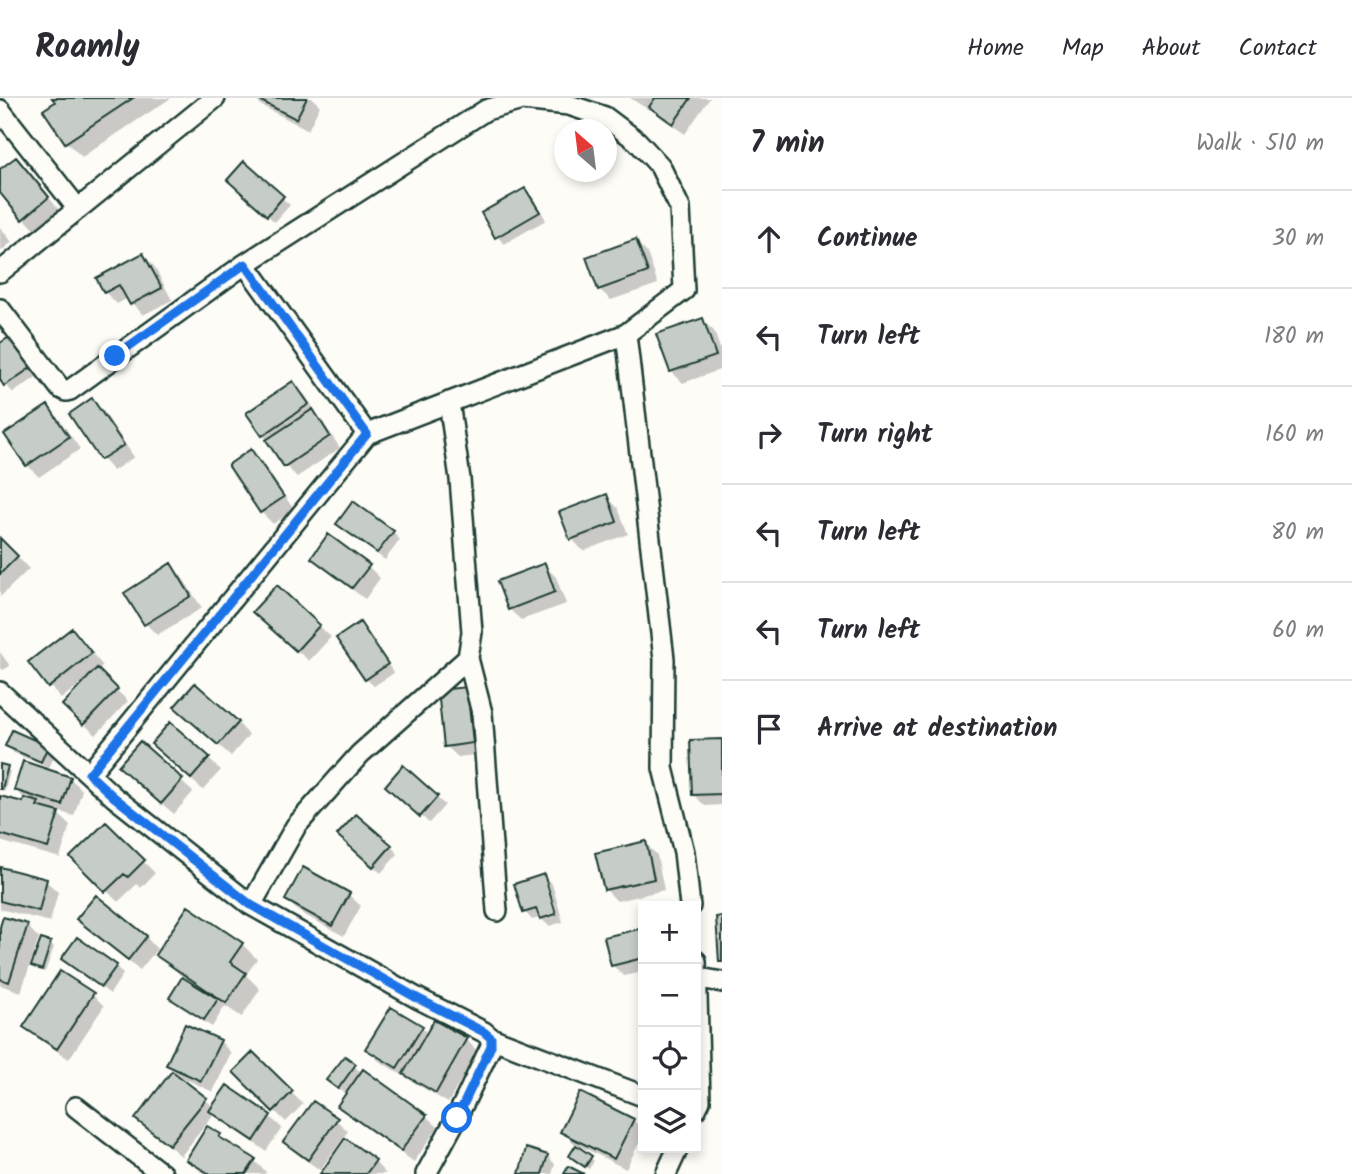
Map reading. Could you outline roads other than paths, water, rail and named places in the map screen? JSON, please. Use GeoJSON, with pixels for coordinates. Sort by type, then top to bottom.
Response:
{"type":"FeatureCollection","features":[{"type":"Feature","properties":{"kind":"street"},"geometry":{"type":"LineString","coordinates":[[0,272],[215,98]]}},
{"type":"Feature","properties":{"kind":"street"},"geometry":{"type":"LineString","coordinates":[[0,309],[60,388],[66,391],[245,264],[486,110],[522,100],[569,105],[605,117],[637,141],[660,166],[680,208],[684,290],[626,334],[367,434],[89,774]]}},
{"type":"Feature","properties":{"kind":"street"},"geometry":{"type":"LineString","coordinates":[[0,110],[78,209]]}},
{"type":"Feature","properties":{"kind":"street"},"geometry":{"type":"LineString","coordinates":[[245,264],[367,434]]}},
{"type":"Feature","properties":{"kind":"street"},"geometry":{"type":"LineString","coordinates":[[626,334],[664,659],[663,768],[684,852],[689,901]]}},
{"type":"Feature","properties":{"kind":"street"},"geometry":{"type":"LineString","coordinates":[[449,402],[460,479],[472,632],[468,657],[482,713],[497,911]]}},
{"type":"Feature","properties":{"kind":"street"},"geometry":{"type":"LineString","coordinates":[[251,905],[296,826],[360,754],[468,657]]}},
{"type":"Feature","properties":{"kind":"street"},"geometry":{"type":"LineString","coordinates":[[2,701],[114,797],[251,905],[491,1038],[638,1094]]}},
{"type":"Feature","properties":{"kind":"street"},"geometry":{"type":"LineString","coordinates":[[701,975],[705,979],[722,982]]}},
{"type":"Feature","properties":{"kind":"street"},"geometry":{"type":"LineString","coordinates":[[698,1027],[700,1090]]}},
{"type":"Feature","properties":{"kind":"street"},"geometry":{"type":"LineString","coordinates":[[426,1174],[463,1106],[491,1046],[491,1038]]}},
{"type":"Feature","properties":{"kind":"street"},"geometry":{"type":"LineString","coordinates":[[76,1107],[162,1174]]}},
{"type":"Feature","properties":{"kind":"street"},"geometry":{"type":"LineString","coordinates":[[666,1174],[676,1153]]}}]}
